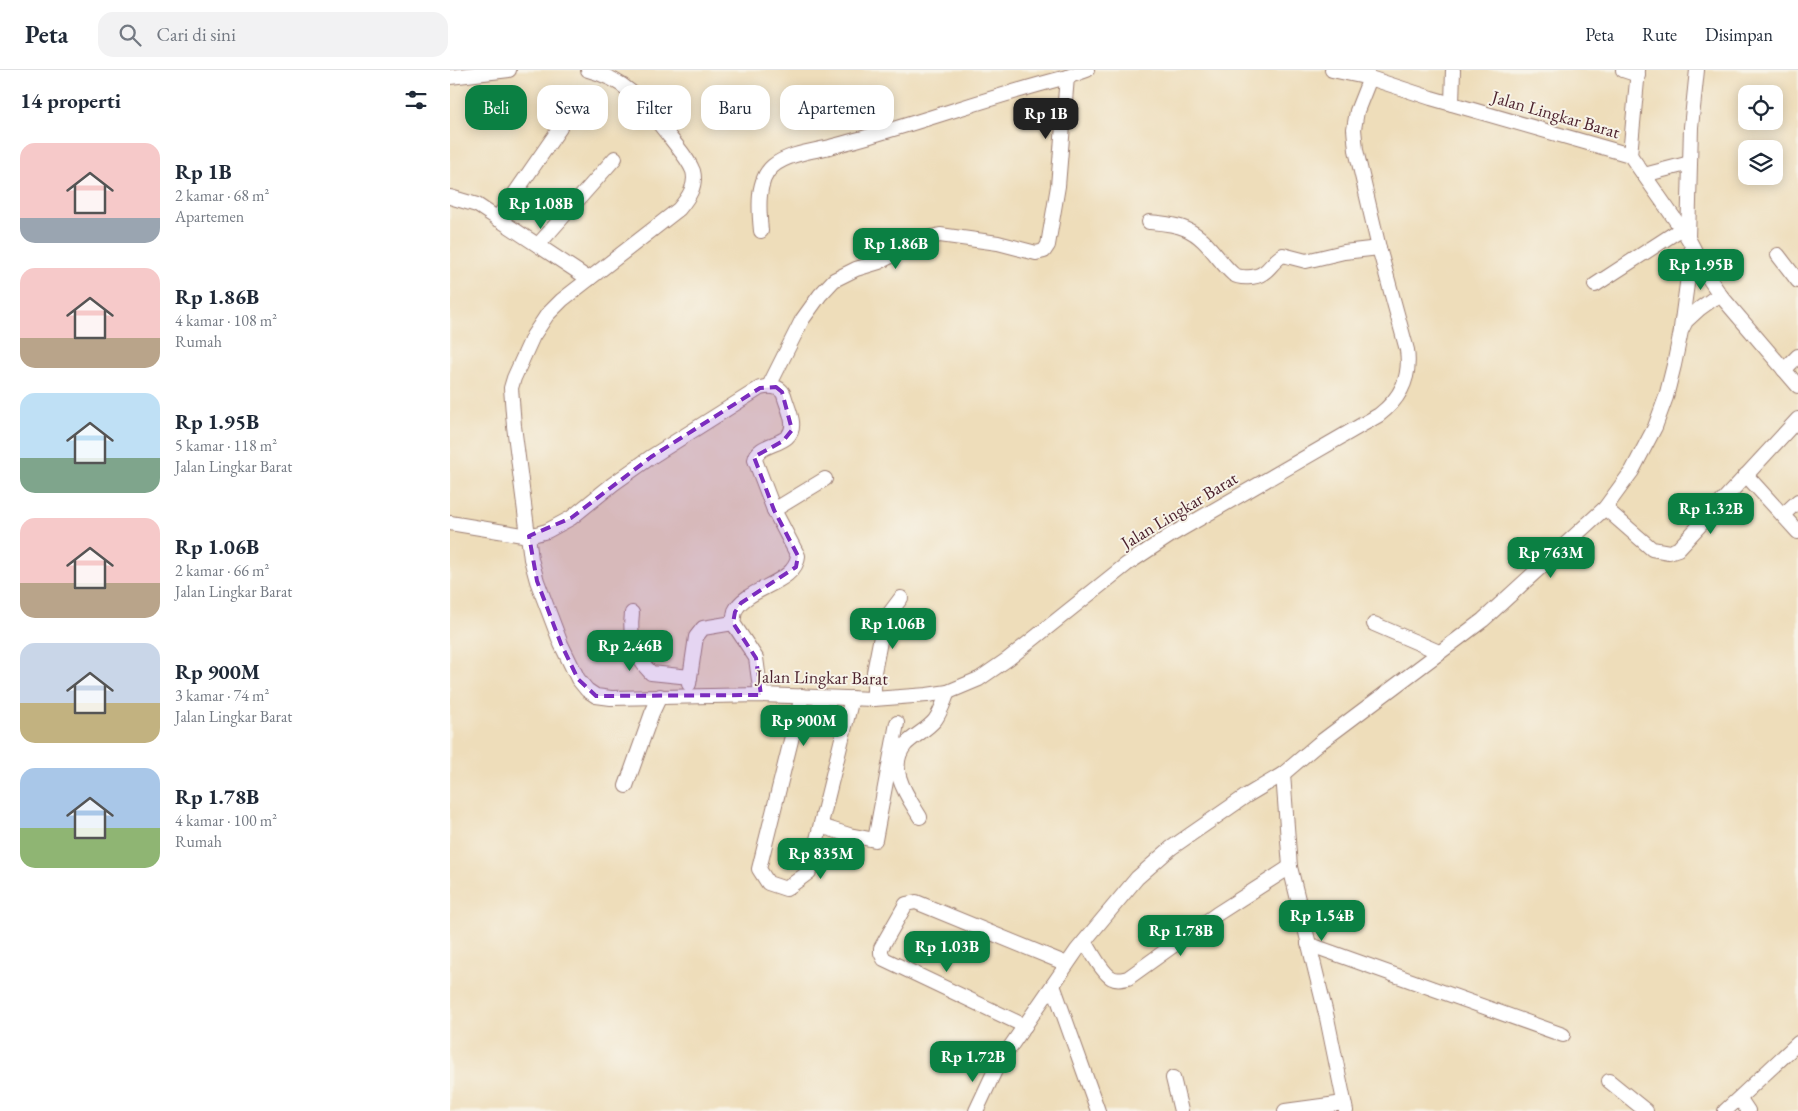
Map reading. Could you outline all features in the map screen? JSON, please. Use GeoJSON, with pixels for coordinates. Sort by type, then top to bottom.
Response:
{"type":"FeatureCollection","features":[{"type":"Feature","properties":{"kind":"street"},"geometry":{"type":"LineString","coordinates":[[450,77],[509,70]]}},
{"type":"Feature","properties":{"kind":"street","name":"Jalan Lingkar Barat"},"geometry":{"type":"LineString","coordinates":[[588,70],[606,75],[624,86],[640,100],[683,154],[693,171],[694,181],[692,192],[679,208],[562,300],[547,315],[533,336],[514,378],[511,394],[531,559],[540,590],[570,665],[586,690],[596,696],[611,698],[761,695],[874,699],[948,692],[979,679],[1008,659],[1127,564],[1170,535],[1379,415],[1388,408],[1395,400],[1407,376],[1409,364],[1356,150],[1354,129],[1357,111],[1370,78]]}},
{"type":"Feature","properties":{"kind":"street"},"geometry":{"type":"LineString","coordinates":[[761,231],[761,188],[766,176],[773,166],[798,153],[870,136],[1018,89],[1087,70]]}},
{"type":"Feature","properties":{"kind":"street","name":"Jalan Lingkar Barat"},"geometry":{"type":"LineString","coordinates":[[1332,70],[1370,78],[1452,104],[1630,155],[1687,238],[1721,296],[1798,386]]}},
{"type":"Feature","properties":{"kind":"street"},"geometry":{"type":"LineString","coordinates":[[1452,104],[1453,70]]}},
{"type":"Feature","properties":{"kind":"street"},"geometry":{"type":"LineString","coordinates":[[1623,70],[1638,72],[1630,155]]}},
{"type":"Feature","properties":{"kind":"street"},"geometry":{"type":"LineString","coordinates":[[976,1111],[997,1066],[1068,964],[1137,878],[1171,848],[1246,796],[1283,774],[1318,744],[1484,620],[1605,508],[1632,471],[1655,428],[1666,398],[1681,331],[1691,127],[1697,70]]}},
{"type":"Feature","properties":{"kind":"street"},"geometry":{"type":"LineString","coordinates":[[769,386],[802,320],[820,295],[834,280],[856,269],[879,262],[927,238],[940,235],[998,243],[1036,253],[1044,251],[1048,245],[1058,186],[1067,77]]}},
{"type":"Feature","properties":{"kind":"street"},"geometry":{"type":"LineString","coordinates":[[497,219],[559,130]]}},
{"type":"Feature","properties":{"kind":"street"},"geometry":{"type":"LineString","coordinates":[[538,245],[615,158]]}},
{"type":"Feature","properties":{"kind":"street"},"geometry":{"type":"LineString","coordinates":[[1644,175],[1690,164]]}},
{"type":"Feature","properties":{"kind":"street"},"geometry":{"type":"LineString","coordinates":[[450,197],[476,206],[589,279]]}},
{"type":"Feature","properties":{"kind":"street"},"geometry":{"type":"LineString","coordinates":[[1149,222],[1165,223],[1187,229],[1214,252],[1235,276],[1242,277],[1263,273],[1275,259],[1283,255],[1306,261],[1344,252],[1380,248]]}},
{"type":"Feature","properties":{"kind":"street"},"geometry":{"type":"LineString","coordinates":[[1595,285],[1687,238]]}},
{"type":"Feature","properties":{"kind":"street"},"geometry":{"type":"LineString","coordinates":[[1778,255],[1798,281]]}},
{"type":"Feature","properties":{"kind":"street"},"geometry":{"type":"LineString","coordinates":[[1681,331],[1686,321],[1699,309],[1721,296]]}},
{"type":"Feature","properties":{"kind":"street"},"geometry":{"type":"LineString","coordinates":[[1784,370],[1798,356]]}},
{"type":"Feature","properties":{"kind":"street"},"geometry":{"type":"LineString","coordinates":[[450,523],[529,536],[547,531],[570,518],[651,457],[760,388],[769,386],[776,388],[782,392],[792,422],[789,436],[783,441],[759,451],[756,455],[756,466],[774,510],[798,556],[796,567],[741,603],[735,612],[733,623],[756,658],[761,695]]}},
{"type":"Feature","properties":{"kind":"street"},"geometry":{"type":"LineString","coordinates":[[1605,508],[1652,549],[1661,552],[1678,549],[1798,419]]}},
{"type":"Feature","properties":{"kind":"street"},"geometry":{"type":"LineString","coordinates":[[1746,475],[1798,532]]}},
{"type":"Feature","properties":{"kind":"street"},"geometry":{"type":"LineString","coordinates":[[774,510],[825,479]]}},
{"type":"Feature","properties":{"kind":"street"},"geometry":{"type":"LineString","coordinates":[[1784,516],[1798,501]]}},
{"type":"Feature","properties":{"kind":"street"},"geometry":{"type":"LineString","coordinates":[[874,699],[874,672],[882,626],[901,598]]}},
{"type":"Feature","properties":{"kind":"street"},"geometry":{"type":"LineString","coordinates":[[632,613],[631,636],[635,652],[642,664],[651,673],[690,677]]}},
{"type":"Feature","properties":{"kind":"street"},"geometry":{"type":"LineString","coordinates":[[688,695],[696,637],[703,628],[733,623]]}},
{"type":"Feature","properties":{"kind":"street"},"geometry":{"type":"LineString","coordinates":[[1374,624],[1439,652]]}},
{"type":"Feature","properties":{"kind":"street"},"geometry":{"type":"LineString","coordinates":[[920,817],[904,791],[897,761],[905,745],[935,720],[948,692]]}},
{"type":"Feature","properties":{"kind":"street"},"geometry":{"type":"LineString","coordinates":[[626,786],[660,696]]}},
{"type":"Feature","properties":{"kind":"street"},"geometry":{"type":"LineString","coordinates":[[802,696],[759,869],[768,883],[786,889],[809,872],[852,698]]}},
{"type":"Feature","properties":{"kind":"street"},"geometry":{"type":"LineString","coordinates":[[891,698],[905,745]]}},
{"type":"Feature","properties":{"kind":"street"},"geometry":{"type":"LineString","coordinates":[[821,826],[875,840],[898,723]]}},
{"type":"Feature","properties":{"kind":"street"},"geometry":{"type":"LineString","coordinates":[[1283,774],[1290,868],[1327,1018],[1345,1107],[1285,1111]]}},
{"type":"Feature","properties":{"kind":"street"},"geometry":{"type":"LineString","coordinates":[[1085,942],[1106,975],[1120,980],[1128,978],[1217,914],[1290,868]]}},
{"type":"Feature","properties":{"kind":"street"},"geometry":{"type":"LineString","coordinates":[[1025,1026],[884,959],[881,948],[906,904],[916,902],[1068,964]]}},
{"type":"Feature","properties":{"kind":"street"},"geometry":{"type":"LineString","coordinates":[[1308,944],[1563,1035]]}},
{"type":"Feature","properties":{"kind":"street"},"geometry":{"type":"LineString","coordinates":[[1053,985],[1098,1111]]}},
{"type":"Feature","properties":{"kind":"street"},"geometry":{"type":"LineString","coordinates":[[1726,1111],[1798,1043]]}},
{"type":"Feature","properties":{"kind":"street"},"geometry":{"type":"LineString","coordinates":[[1173,1078],[1181,1111]]}},
{"type":"Feature","properties":{"kind":"street"},"geometry":{"type":"LineString","coordinates":[[1609,1081],[1646,1111]]}},
{"type":"Feature","properties":{"kind":"street"},"geometry":{"type":"LineString","coordinates":[[1740,1098],[1748,1111]]}},
{"type":"Feature","properties":{"kind":"highlighted area"},"geometry":{"type":"Polygon","coordinates":[[[776,387],[782,392],[792,430],[783,441],[754,457],[774,510],[798,556],[796,567],[741,603],[735,612],[733,623],[756,658],[761,695],[596,696],[578,679],[561,644],[537,581],[529,536],[571,518],[651,457],[760,388],[776,387]]]}}]}
